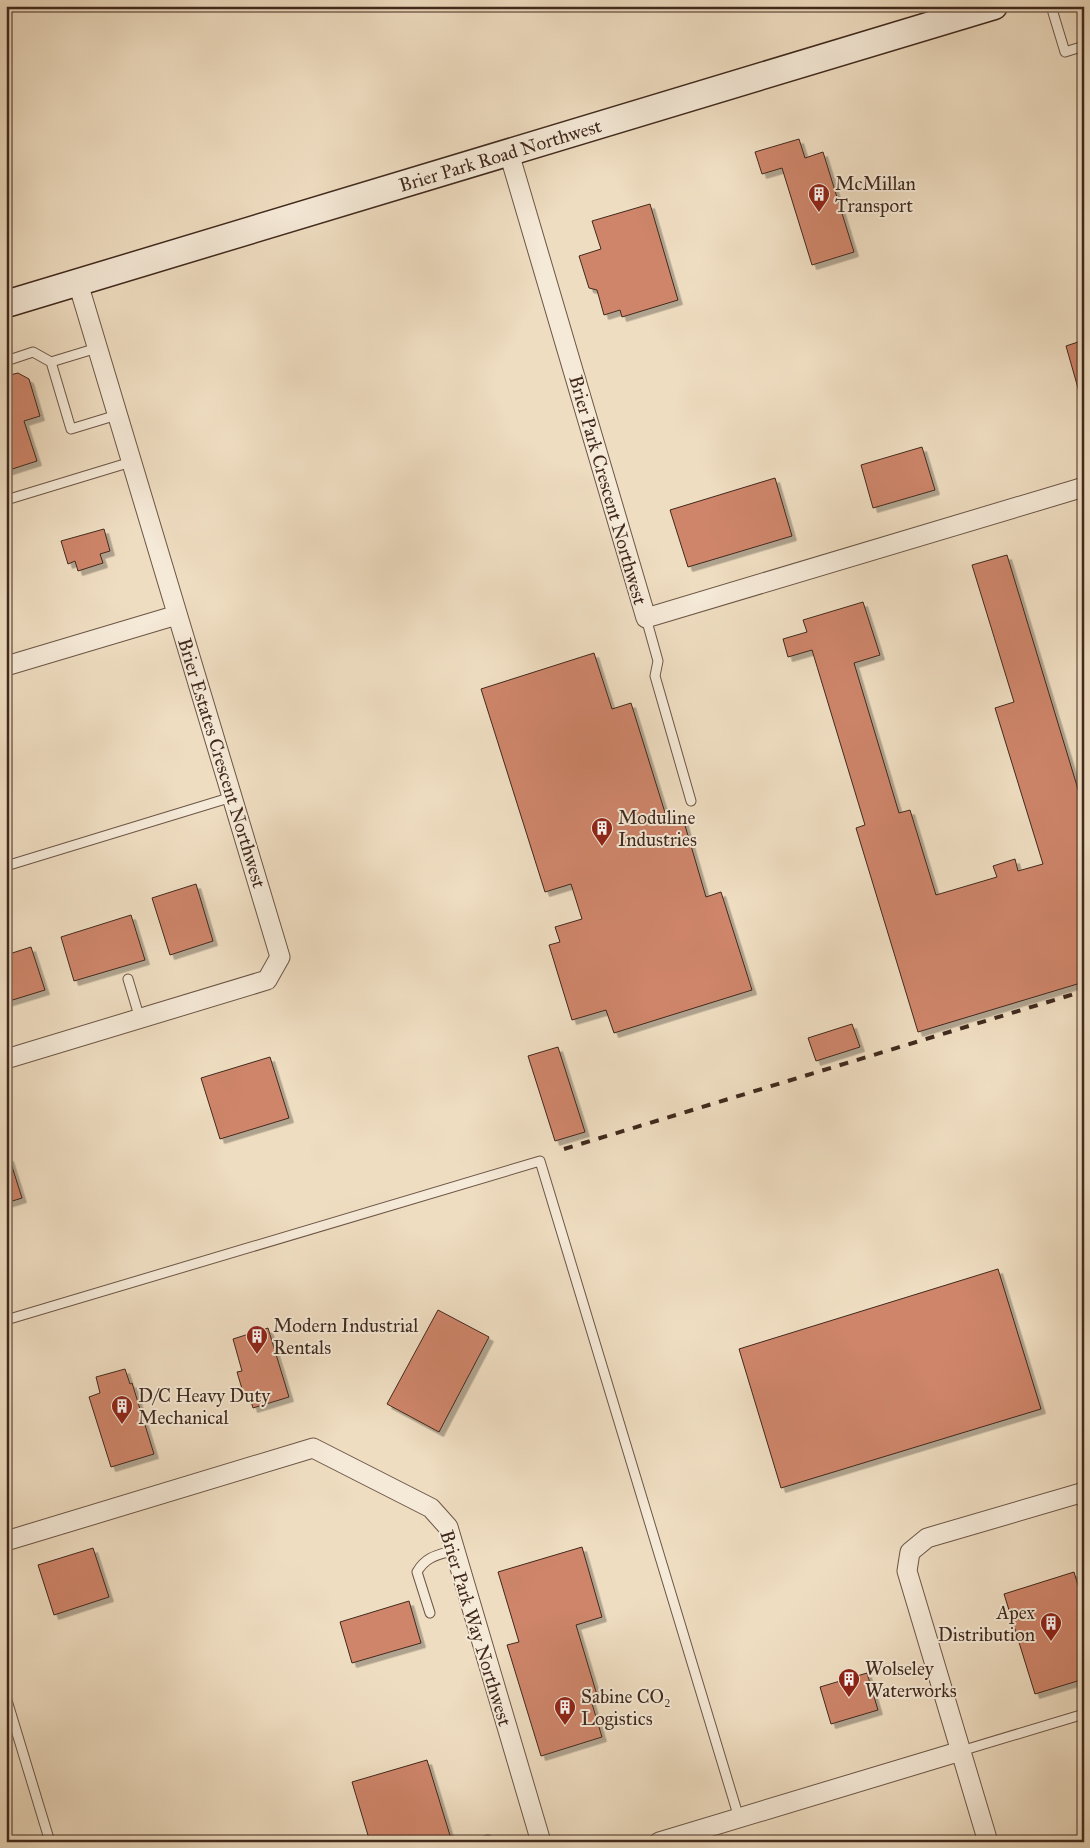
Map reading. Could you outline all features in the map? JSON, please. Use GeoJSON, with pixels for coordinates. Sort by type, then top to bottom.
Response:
{"type":"FeatureCollection","features":[{"type":"Feature","properties":{"kind":"street","name":"Brier Park Road Northwest"},"geometry":{"type":"LineString","coordinates":[[6,304],[989,7]]}},
{"type":"Feature","properties":{"kind":"street","name":"Brier Park Crescent Northwest"},"geometry":{"type":"LineString","coordinates":[[508,153],[646,618],[1084,487]]}},
{"type":"Feature","properties":{"kind":"street","name":"Brier Estates Crescent Northwest"},"geometry":{"type":"LineString","coordinates":[[6,1059],[267,980],[280,957],[78,283]]}},
{"type":"Feature","properties":{"kind":"street"},"geometry":{"type":"LineString","coordinates":[[6,666],[177,614]]}},
{"type":"Feature","properties":{"kind":"street","name":"Brier Park Way Northwest"},"geometry":{"type":"LineString","coordinates":[[6,1541],[313,1448],[431,1508],[448,1527],[541,1842]]}},
{"type":"Feature","properties":{"kind":"street"},"geometry":{"type":"LineString","coordinates":[[988,1842],[907,1571],[910,1552],[927,1538],[1082,1498]]}},
{"type":"Feature","properties":{"kind":"street"},"geometry":{"type":"LineString","coordinates":[[659,1842],[961,1751]]}},
{"type":"Feature","properties":{"kind":"lane"},"geometry":{"type":"LineString","coordinates":[[1051,6],[1065,52],[1084,46]]}},
{"type":"Feature","properties":{"kind":"lane"},"geometry":{"type":"LineString","coordinates":[[51,362],[97,348]]}},
{"type":"Feature","properties":{"kind":"lane"},"geometry":{"type":"LineString","coordinates":[[6,361],[33,352],[51,362],[72,429],[117,415]]}},
{"type":"Feature","properties":{"kind":"lane"},"geometry":{"type":"LineString","coordinates":[[6,500],[131,462]]}},
{"type":"Feature","properties":{"kind":"lane"},"geometry":{"type":"LineString","coordinates":[[646,618],[658,660],[654,676],[691,801]]}},
{"type":"Feature","properties":{"kind":"lane"},"geometry":{"type":"LineString","coordinates":[[6,866],[232,797]]}},
{"type":"Feature","properties":{"kind":"lane"},"geometry":{"type":"LineString","coordinates":[[128,979],[140,1019]]}},
{"type":"Feature","properties":{"kind":"lane"},"geometry":{"type":"LineString","coordinates":[[6,1320],[540,1161],[739,1818]]}},
{"type":"Feature","properties":{"kind":"lane"},"geometry":{"type":"LineString","coordinates":[[430,1613],[417,1572],[423,1562],[432,1557],[455,1550]]}},
{"type":"Feature","properties":{"kind":"lane"},"geometry":{"type":"LineString","coordinates":[[6,1697],[50,1842]]}},
{"type":"Feature","properties":{"kind":"lane"},"geometry":{"type":"LineString","coordinates":[[961,1751],[1084,1714]]}},
{"type":"Feature","properties":{"kind":"lane"},"geometry":{"type":"LineString","coordinates":[[482,1842],[488,1840],[488,1842]]}},
{"type":"Feature","properties":{"kind":"building","name":"McMillan Transport"},"geometry":{"type":"Polygon","coordinates":[[[799,139],[805,158],[823,152],[854,252],[812,265],[782,168],[762,174],[755,152],[799,139]]]}},
{"type":"Feature","properties":{"kind":"building"},"geometry":{"type":"Polygon","coordinates":[[[650,204],[678,300],[622,317],[620,310],[604,315],[597,290],[589,288],[579,256],[601,249],[592,221],[650,204]]]}},
{"type":"Feature","properties":{"kind":"building"},"geometry":{"type":"Polygon","coordinates":[[[1084,340],[1084,395],[1080,395],[1066,346],[1084,340]]]}},
{"type":"Feature","properties":{"kind":"building"},"geometry":{"type":"Polygon","coordinates":[[[18,373],[29,379],[40,416],[24,421],[37,461],[6,471],[6,376],[18,373]]]}},
{"type":"Feature","properties":{"kind":"building"},"geometry":{"type":"Polygon","coordinates":[[[922,447],[935,490],[873,508],[861,465],[922,447]]]}},
{"type":"Feature","properties":{"kind":"building"},"geometry":{"type":"Polygon","coordinates":[[[775,478],[792,536],[688,567],[670,510],[775,478]]]}},
{"type":"Feature","properties":{"kind":"building"},"geometry":{"type":"Polygon","coordinates":[[[104,529],[110,551],[100,554],[103,563],[78,571],[75,561],[68,564],[61,541],[104,529]]]}},
{"type":"Feature","properties":{"kind":"building"},"geometry":{"type":"Polygon","coordinates":[[[1007,555],[1084,809],[1084,982],[918,1032],[856,828],[865,825],[812,650],[788,657],[783,639],[807,632],[803,620],[863,602],[880,655],[854,663],[899,813],[910,810],[936,895],[997,877],[993,866],[1015,859],[1018,871],[1043,864],[995,708],[1014,702],[972,565],[1007,555]]]}},
{"type":"Feature","properties":{"kind":"building","name":"Moduline Industries"},"geometry":{"type":"Polygon","coordinates":[[[594,653],[612,709],[631,703],[667,819],[682,815],[706,897],[721,892],[752,990],[614,1033],[606,1010],[572,1020],[549,945],[560,942],[555,927],[582,919],[571,884],[545,892],[481,689],[594,653]]]}},
{"type":"Feature","properties":{"kind":"building"},"geometry":{"type":"Polygon","coordinates":[[[196,884],[213,941],[170,955],[152,898],[196,884]]]}},
{"type":"Feature","properties":{"kind":"building"},"geometry":{"type":"Polygon","coordinates":[[[131,915],[145,960],[74,981],[61,937],[131,915]]]}},
{"type":"Feature","properties":{"kind":"building"},"geometry":{"type":"Polygon","coordinates":[[[31,947],[45,990],[6,1002],[6,955],[31,947]]]}},
{"type":"Feature","properties":{"kind":"building"},"geometry":{"type":"Polygon","coordinates":[[[852,1024],[860,1047],[816,1061],[808,1038],[852,1024]]]}},
{"type":"Feature","properties":{"kind":"building"},"geometry":{"type":"Polygon","coordinates":[[[558,1047],[585,1132],[555,1141],[528,1056],[558,1047]]]}},
{"type":"Feature","properties":{"kind":"building"},"geometry":{"type":"Polygon","coordinates":[[[270,1057],[289,1118],[220,1139],[201,1078],[270,1057]]]}},
{"type":"Feature","properties":{"kind":"building"},"geometry":{"type":"Polygon","coordinates":[[[9,1157],[22,1198],[6,1203],[6,1158],[9,1157]]]}},
{"type":"Feature","properties":{"kind":"building"},"geometry":{"type":"Polygon","coordinates":[[[998,1269],[1041,1409],[781,1488],[739,1349],[998,1269]]]}},
{"type":"Feature","properties":{"kind":"building"},"geometry":{"type":"Polygon","coordinates":[[[438,1310],[489,1337],[439,1432],[387,1404],[438,1310]]]}},
{"type":"Feature","properties":{"kind":"building","name":"Modern Industrial Rentals"},"geometry":{"type":"Polygon","coordinates":[[[268,1328],[289,1397],[253,1408],[250,1398],[245,1399],[237,1372],[242,1371],[233,1339],[268,1328]]]}},
{"type":"Feature","properties":{"kind":"building","name":"D/C Heavy Duty Mechanical"},"geometry":{"type":"Polygon","coordinates":[[[125,1369],[130,1384],[132,1383],[154,1454],[111,1467],[89,1397],[100,1393],[96,1377],[125,1369]]]}},
{"type":"Feature","properties":{"kind":"building"},"geometry":{"type":"Polygon","coordinates":[[[582,1547],[602,1617],[576,1625],[597,1695],[590,1697],[602,1737],[541,1756],[507,1645],[519,1642],[498,1572],[582,1547]]]}},
{"type":"Feature","properties":{"kind":"building"},"geometry":{"type":"Polygon","coordinates":[[[93,1548],[109,1597],[54,1615],[38,1565],[93,1548]]]}},
{"type":"Feature","properties":{"kind":"building","name":"Apex Distribution"},"geometry":{"type":"Polygon","coordinates":[[[1074,1572],[1084,1605],[1084,1679],[1035,1694],[1004,1594],[1074,1572]]]}},
{"type":"Feature","properties":{"kind":"building"},"geometry":{"type":"Polygon","coordinates":[[[409,1601],[421,1643],[352,1663],[340,1622],[409,1601]]]}},
{"type":"Feature","properties":{"kind":"building","name":"Wolseley Waterworks"},"geometry":{"type":"Polygon","coordinates":[[[867,1673],[878,1710],[831,1724],[820,1687],[867,1673]]]}},
{"type":"Feature","properties":{"kind":"building"},"geometry":{"type":"Polygon","coordinates":[[[427,1760],[452,1842],[370,1842],[352,1782],[427,1760]]]}},
{"type":"Feature","properties":{"kind":"railway"},"geometry":{"type":"LineString","coordinates":[[564,1149],[1084,991]]}},
{"type":"Feature","properties":{"kind":"place","name":"McMillan Transport"},"geometry":{"type":"Point","coordinates":[819,213]}},
{"type":"Feature","properties":{"kind":"place","name":"Moduline Industries"},"geometry":{"type":"Point","coordinates":[602,847]}},
{"type":"Feature","properties":{"kind":"place","name":"Modern Industrial Rentals"},"geometry":{"type":"Point","coordinates":[257,1355]}},
{"type":"Feature","properties":{"kind":"place","name":"D/C Heavy Duty Mechanical"},"geometry":{"type":"Point","coordinates":[122,1425]}},
{"type":"Feature","properties":{"kind":"place","name":"Apex Distribution"},"geometry":{"type":"Point","coordinates":[1051,1642]}},
{"type":"Feature","properties":{"kind":"place","name":"Wolseley Waterworks"},"geometry":{"type":"Point","coordinates":[849,1698]}},
{"type":"Feature","properties":{"kind":"place","name":"Sabine CO₂ Logistics"},"geometry":{"type":"Point","coordinates":[565,1726]}}]}
